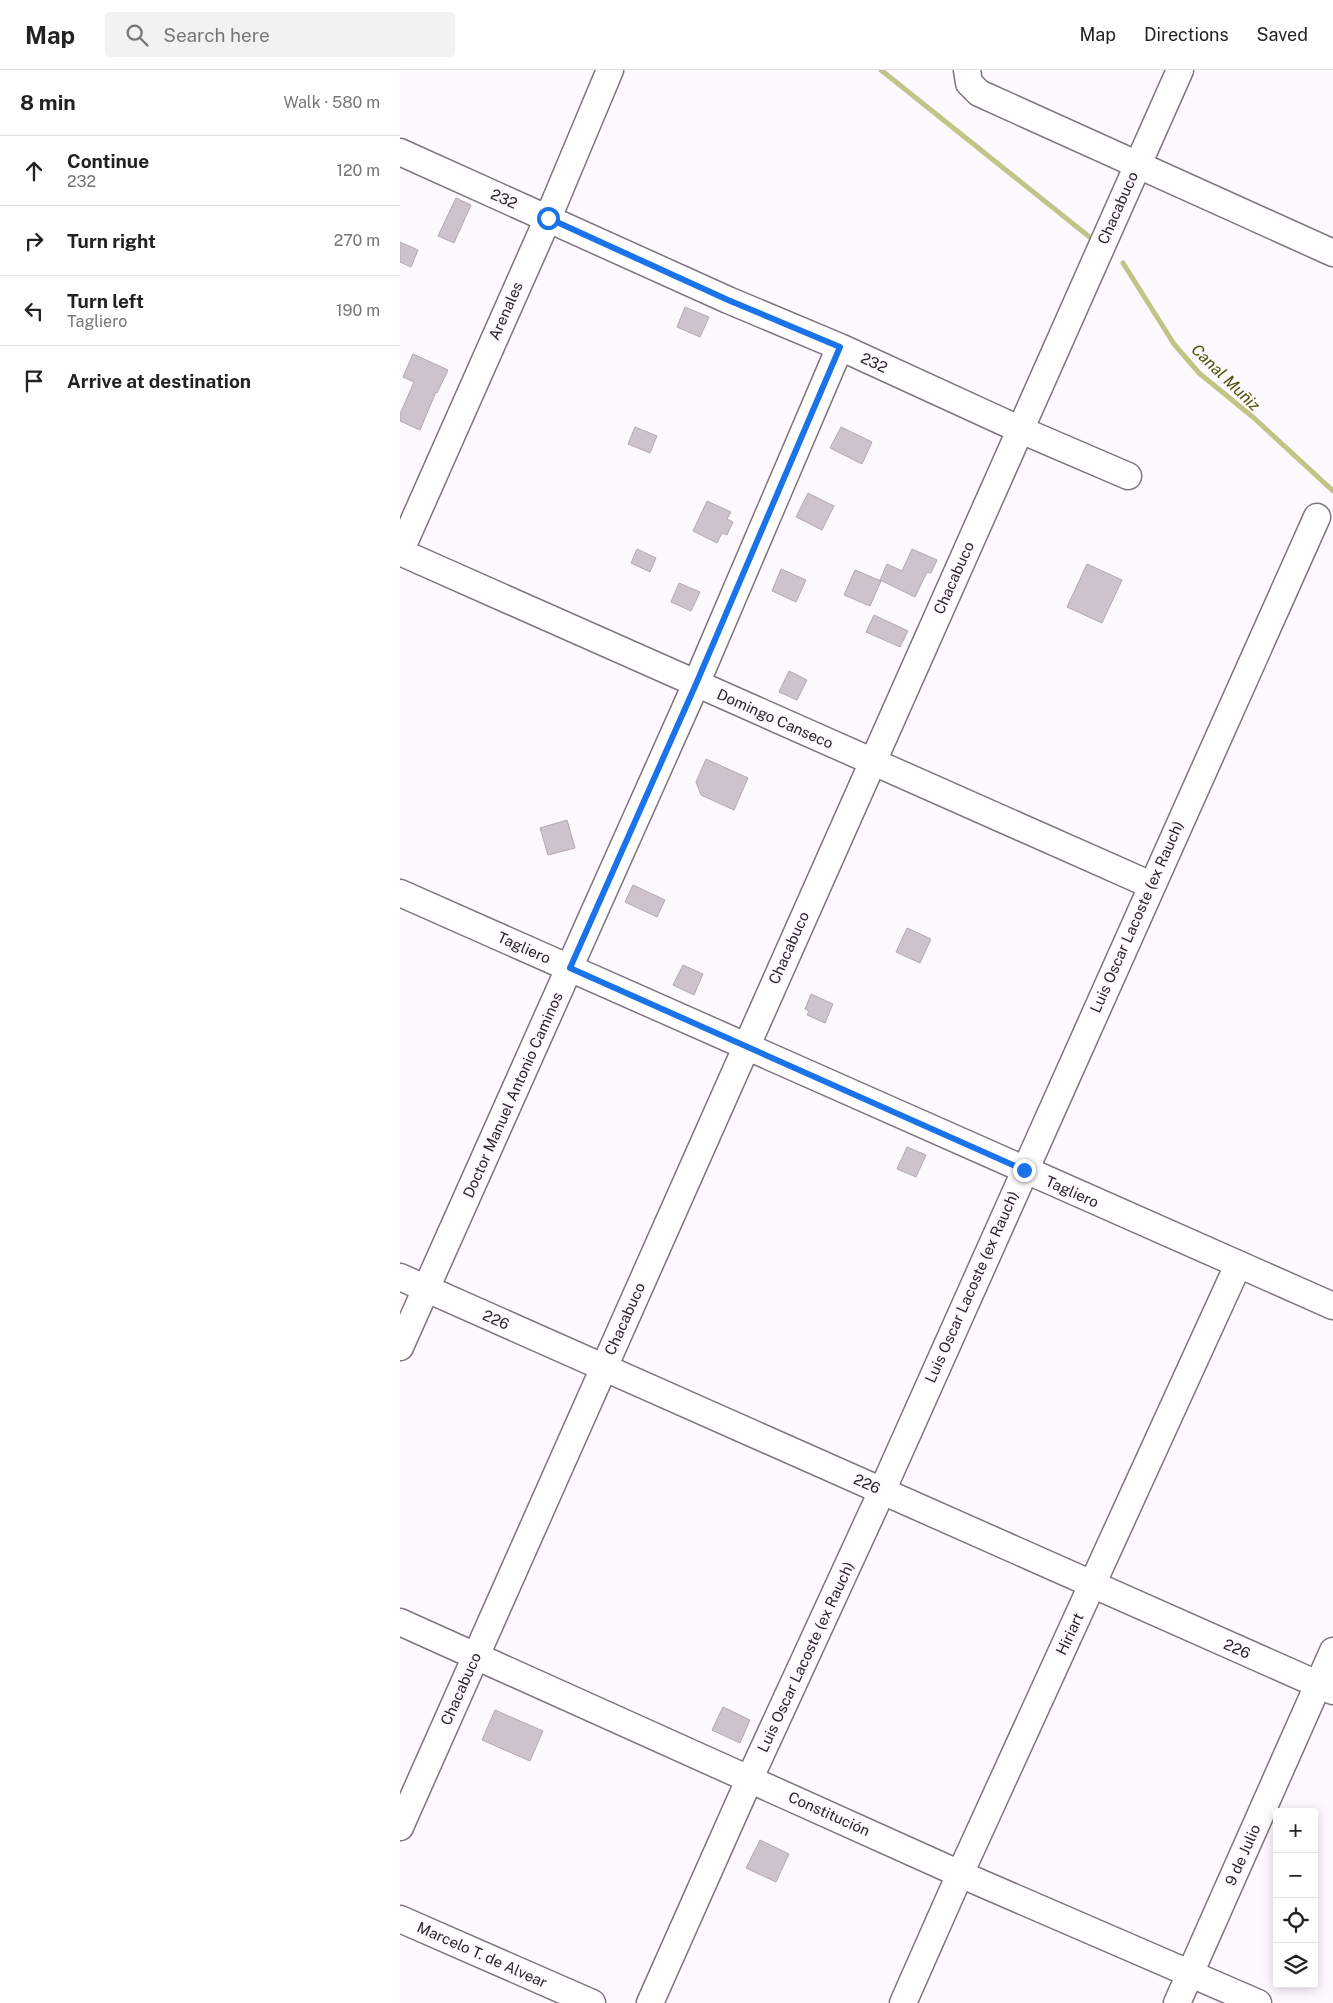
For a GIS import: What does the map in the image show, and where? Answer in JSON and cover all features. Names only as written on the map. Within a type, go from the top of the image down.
[{"type":"street","name":"Arenales","points":[[400,552],[548,218],[610,70]]},
{"type":"street","points":[[967,70],[969,83],[979,93],[1333,253]]},
{"type":"street","name":"Chacabuco","points":[[400,1827],[1180,70]]},
{"type":"street","name":"232","points":[[400,152],[728,300],[840,347],[1021,430],[1128,476]]},
{"type":"street","name":"Doctor Manuel Antonio Caminos","points":[[400,1347],[696,684],[840,347]]},
{"type":"street","name":"Luis Oscar Lacoste (ex Rauch)","points":[[650,2003],[750,1778],[882,1491],[1317,516]]},
{"type":"street","name":"Domingo Canseco","points":[[400,552],[1151,885]]},
{"type":"street","name":"Tagliero","points":[[400,893],[1333,1306]]},
{"type":"street","name":"Hiriart","points":[[903,2003],[1238,1265]]},
{"type":"street","name":"226","points":[[400,1277],[1325,1688]]},
{"type":"street","name":"Constitución","points":[[400,1622],[960,1874],[1258,2003]]},
{"type":"street","name":"9 de Julio","points":[[1177,2003],[1325,1688],[1333,1651]]},
{"type":"street","name":"Marcelo T. de Alvear","points":[[400,1919],[592,2003]]},
{"type":"building","points":[[456,198],[471,205],[454,243],[438,236]]},
{"type":"building","points":[[400,242],[418,250],[411,267],[400,262]]},
{"type":"building","points":[[685,307],[709,317],[700,337],[677,327]]},
{"type":"building","points":[[413,354],[448,370],[436,392],[420,430],[400,421],[400,414],[414,382],[403,377]]},
{"type":"building","points":[[635,427],[657,436],[650,453],[628,444]]},
{"type":"building","points":[[841,427],[872,442],[862,464],[830,448]]},
{"type":"building","points":[[808,493],[834,506],[822,530],[796,517]]},
{"type":"building","points":[[707,501],[731,512],[727,519],[733,522],[727,535],[722,533],[717,543],[693,531]]},
{"type":"building","points":[[637,549],[656,558],[650,572],[631,563]]},
{"type":"building","points":[[912,549],[937,560],[931,573],[927,572],[915,597],[880,580],[887,564],[902,571]]},
{"type":"building","points":[[1087,564],[1122,580],[1102,623],[1067,607]]},
{"type":"building","points":[[781,569],[806,580],[796,602],[772,591]]},
{"type":"building","points":[[855,570],[881,581],[870,606],[844,595]]},
{"type":"building","points":[[679,583],[700,592],[691,611],[671,602]]},
{"type":"building","points":[[874,615],[908,631],[900,647],[866,632]]},
{"type":"building","points":[[789,671],[807,680],[797,700],[779,692]]},
{"type":"building","points":[[706,759],[748,778],[734,810],[701,795],[696,782]]},
{"type":"building","points":[[567,820],[575,848],[548,855],[540,828]]},
{"type":"building","points":[[633,885],[665,900],[657,917],[625,902]]},
{"type":"building","points":[[907,928],[931,939],[920,963],[896,952]]},
{"type":"building","points":[[683,965],[703,974],[694,995],[673,985]]},
{"type":"building","points":[[811,994],[833,1004],[825,1023],[807,1015],[809,1011],[805,1009]]},
{"type":"building","points":[[907,1147],[926,1155],[916,1177],[897,1169]]},
{"type":"building","points":[[723,1707],[750,1720],[740,1743],[712,1730]]},
{"type":"building","points":[[495,1710],[543,1731],[530,1761],[482,1740]]},
{"type":"building","points":[[760,1840],[789,1854],[776,1882],[746,1868]]},
{"type":"waterway","name":"Canal Muñiz","points":[[881,70],[1092,239]]},
{"type":"waterway","name":"Canal Muñiz","points":[[1123,263],[1174,344],[1199,373],[1254,418],[1333,491]]},
{"type":"route","points":[[548,218],[728,300],[840,347],[696,684],[570,968],[1024,1170]]}]
